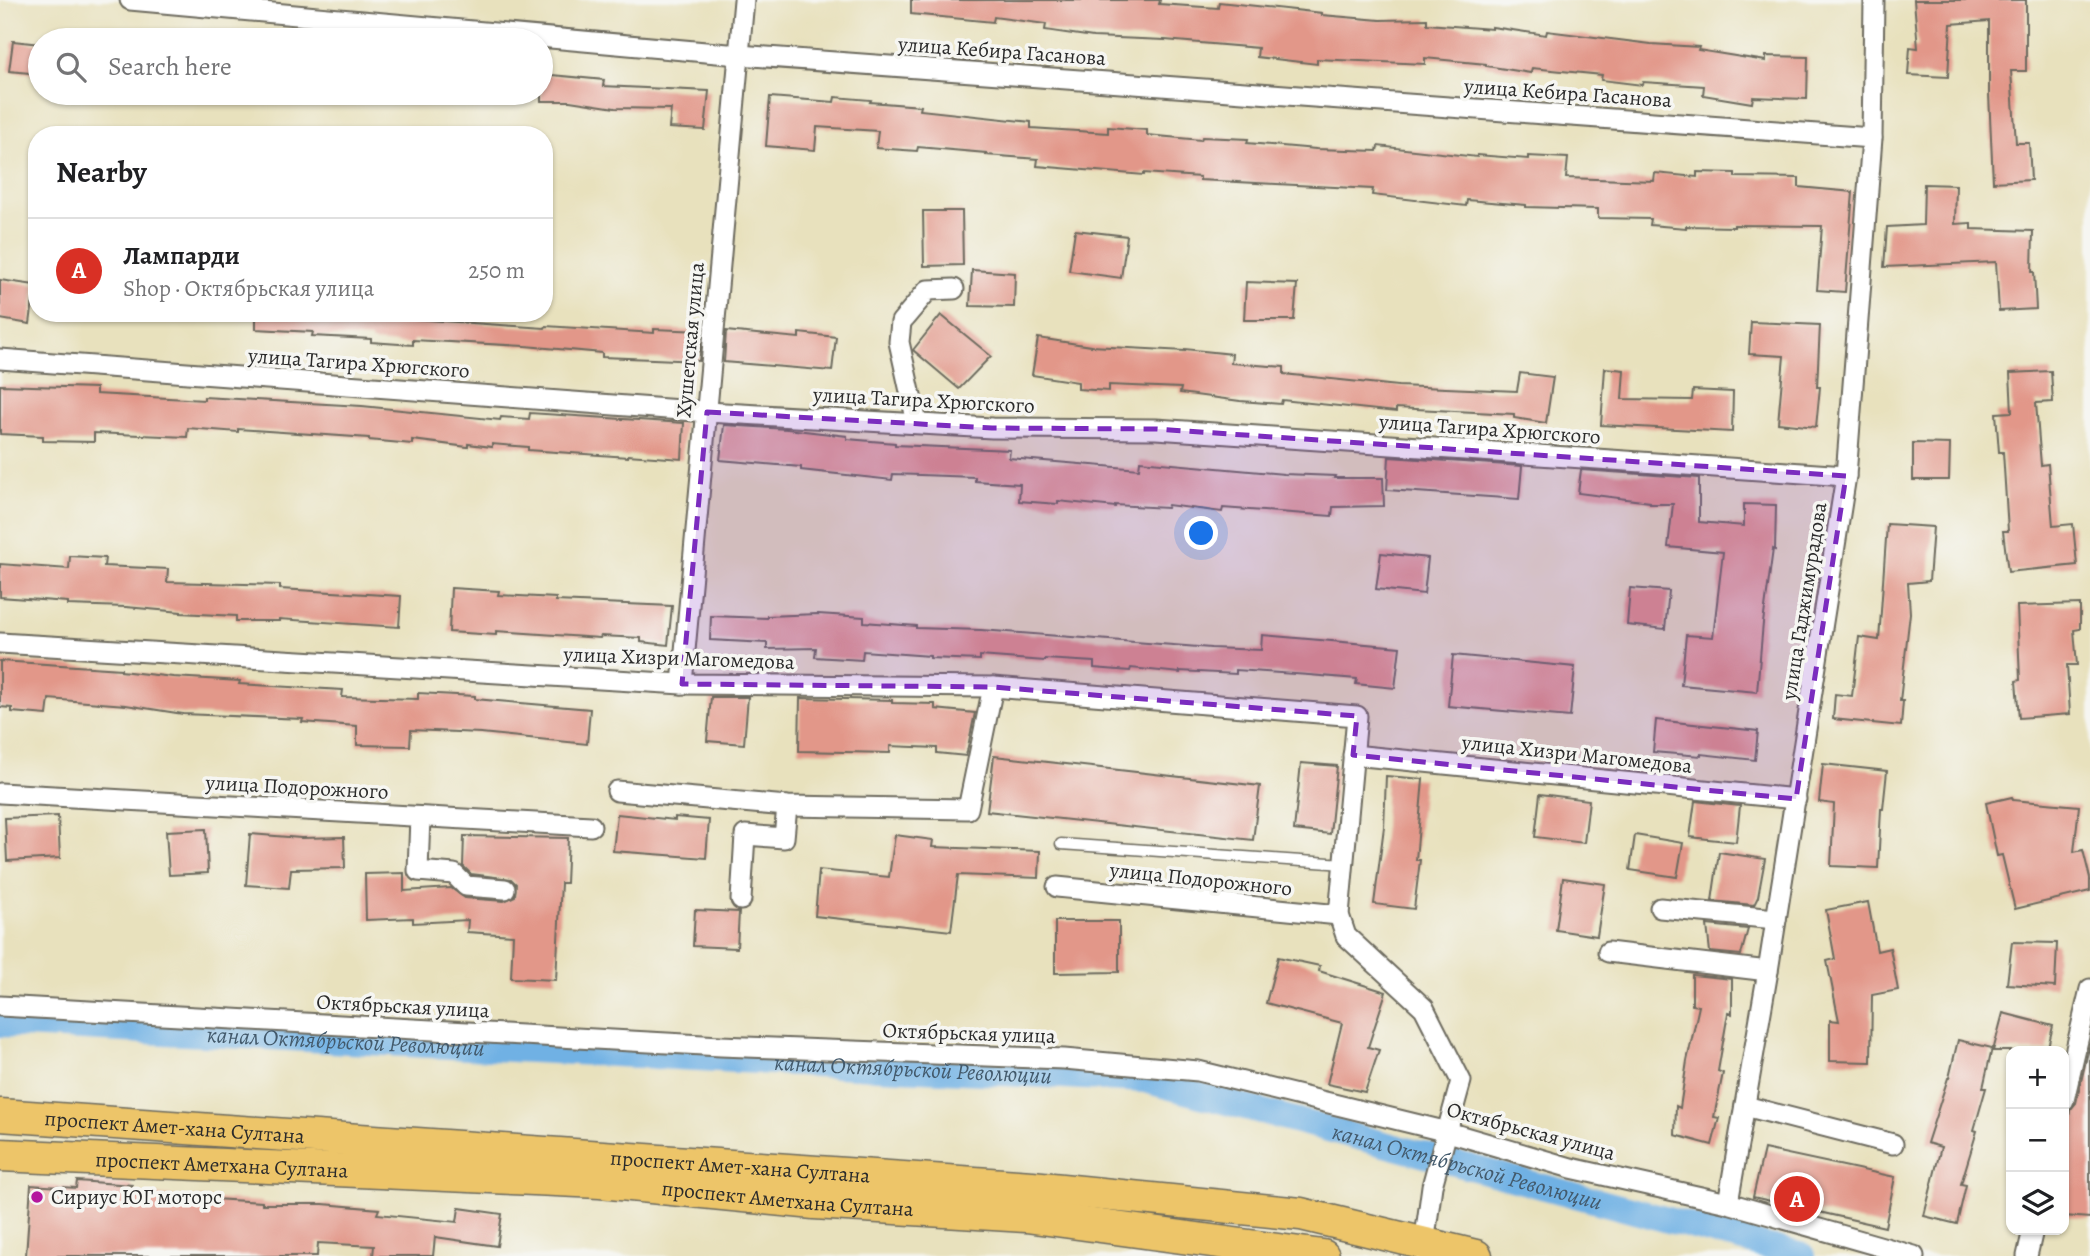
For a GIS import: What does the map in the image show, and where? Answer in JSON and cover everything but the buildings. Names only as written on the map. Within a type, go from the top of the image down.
[{"type":"main road","name":"проспект Амет-хана Султана","points":[[0,1115],[1032,1187],[1296,1238],[1476,1256]]},
{"type":"main road","name":"проспект Аметхана Султана","points":[[0,1155],[600,1182],[814,1203],[1026,1216],[1296,1238],[1323,1256]]},
{"type":"street","name":"улица Кебира Гасанова","points":[[130,0],[440,28]]},
{"type":"street","name":"Хушетская улица","points":[[682,684],[744,0]]},
{"type":"street","name":"улица Гаджимурадова","points":[[1728,1203],[1769,971],[1846,476],[1872,138],[1874,0]]},
{"type":"street","name":"улица Кебира Гасанова","points":[[553,38],[739,55],[1872,138]]},
{"type":"street","points":[[917,423],[899,342],[901,322],[928,290],[954,289]]},
{"type":"street","name":"улица Тагира Хрюгского","points":[[0,359],[707,412],[992,428],[1156,429],[1846,476]]},
{"type":"street","name":"улица Хизри Магомедова","points":[[0,643],[682,684],[993,687],[1357,716],[1353,755],[1796,799]]},
{"type":"street","points":[[617,791],[787,806],[968,809],[993,687]]},
{"type":"street","points":[[1353,755],[1339,915],[1346,936],[1424,1008],[1461,1081],[1432,1186],[1423,1250]]},
{"type":"street","name":"улица Подорожного","points":[[0,793],[591,826]]},
{"type":"street","points":[[741,900],[745,835],[784,838],[787,806]]},
{"type":"street","points":[[420,817],[418,871],[454,874],[466,886],[505,889]]},
{"type":"street","name":"улица Подорожного","points":[[1057,887],[1339,915]]},
{"type":"street","points":[[1660,908],[1776,919]]},
{"type":"street","points":[[1608,952],[1769,971]]},
{"type":"street","points":[[2069,1079],[2090,989]]},
{"type":"street","name":"Октябрьская улица","points":[[0,1006],[721,1046],[1077,1060],[1198,1071],[1448,1132],[1571,1168],[1728,1203],[1913,1256]]},
{"type":"street","points":[[1745,1106],[1893,1144]]},
{"type":"street","points":[[2027,1256],[2032,1235]]},
{"type":"lane","points":[[1061,844],[1345,864]]},
{"type":"highlighted area","points":[[707,412],[992,428],[1156,429],[1846,476],[1796,799],[1353,755],[1357,716],[993,687],[682,684]]},
{"type":"waterway","name":"канал Октябрьской Революции","points":[[0,1024],[1144,1080],[1803,1256]]},
{"type":"place","name":"Сириус ЮГ моторс","points":[[37,1197]]},
{"type":"place","name":"Лампарди","points":[[1797,1199]]}]
